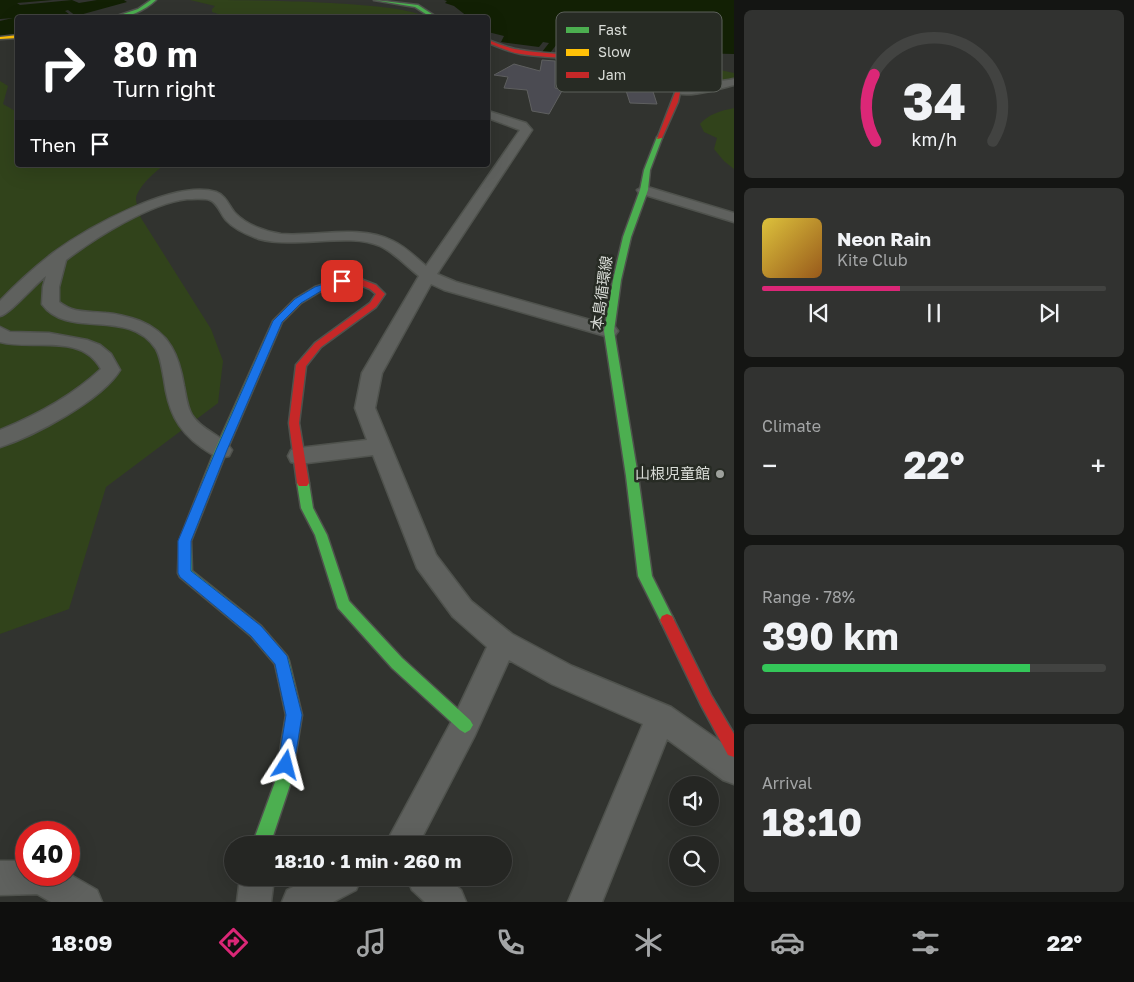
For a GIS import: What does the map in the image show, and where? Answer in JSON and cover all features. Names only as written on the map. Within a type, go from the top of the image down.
[{"type":"main road","points":[[124,15],[138,11],[148,6],[154,0]]},
{"type":"main road","points":[[376,0],[414,5],[431,12],[434,15]]},
{"type":"main road","points":[[0,38],[15,36]]},
{"type":"main road","points":[[490,43],[523,52],[556,55]]},
{"type":"main road","name":"本島循環線","points":[[679,92],[676,104],[664,124],[647,170],[644,190],[625,246],[617,280],[609,331],[632,476],[645,576],[706,700],[734,750]]},
{"type":"main road","points":[[263,836],[283,782],[294,715],[282,661],[256,631],[185,573],[185,541],[221,450],[278,321],[298,301],[318,289],[342,281],[359,280],[373,287],[381,294],[373,305],[318,345],[301,365],[294,423],[307,508],[320,535],[343,604],[397,663],[465,725]]},
{"type":"street","points":[[490,115],[522,126],[526,130],[428,275],[372,373],[364,408],[426,561],[462,609],[503,643],[562,675],[661,717],[734,769]]},
{"type":"street","points":[[644,190],[734,218]]},
{"type":"street","points":[[0,311],[10,297],[59,256],[104,229],[145,207],[169,199],[198,193],[213,195],[221,202],[232,218],[265,236],[379,240],[397,248],[428,275],[450,286],[609,331]]},
{"type":"street","points":[[59,256],[52,287],[51,304],[60,312],[75,318],[106,318],[144,329],[157,339],[165,348],[180,412],[192,429],[221,450]]},
{"type":"street","points":[[0,334],[5,338],[62,340],[87,346],[108,360],[111,370],[93,388],[38,423],[0,439]]},
{"type":"street","points":[[299,456],[380,446]]},
{"type":"street","points":[[405,836],[465,725],[503,643]]},
{"type":"street","points":[[585,902],[661,717]]},
{"type":"street","points":[[0,878],[40,877],[85,902]]},
{"type":"street","points":[[254,902],[256,886]]},
{"type":"street","points":[[299,902],[329,886]]},
{"type":"street","points":[[432,886],[449,902]]},
{"type":"shaded area","points":[[0,0],[53,0],[17,3],[20,5],[72,0],[79,3],[97,0],[124,0],[127,2],[80,15],[75,15],[68,10],[65,11],[70,15],[15,15],[15,35],[0,38],[0,21],[13,18],[0,19]]},
{"type":"shaded area","points":[[190,0],[350,4],[409,11],[420,15],[222,15],[212,12],[215,6]]},
{"type":"shaded area","points":[[444,0],[734,0],[734,54],[722,54],[722,12],[556,12],[556,45],[550,53],[542,52],[549,43],[543,42],[539,47],[501,42],[504,36],[490,32],[490,15],[465,15],[454,6],[445,3],[447,1]]},
{"type":"shaded area","points":[[722,70],[734,73],[734,80],[722,83]]},
{"type":"shaded area","points":[[0,81],[8,86],[3,104],[15,111],[15,167],[162,167],[152,175],[137,194],[136,198],[141,218],[211,329],[223,361],[218,403],[106,487],[69,609],[0,634]]},
{"type":"shaded area","points":[[734,108],[734,169],[714,149],[717,138],[704,132],[700,124],[715,113]]},
{"type":"building","points":[[542,60],[555,61],[555,88],[556,92],[561,92],[549,114],[532,111],[527,90],[504,88],[508,77],[494,75],[514,64],[540,71]]},
{"type":"building","points":[[626,92],[653,92],[657,104],[630,103]]},
{"type":"traffic: fast","points":[[123,15],[140,10],[154,0]]},
{"type":"traffic: fast","points":[[376,0],[416,6],[431,15]]},
{"type":"traffic: fast","points":[[659,138],[647,170],[644,190],[627,237],[617,280],[609,331],[632,476],[645,576],[667,620]]},
{"type":"traffic: fast","points":[[264,836],[283,782],[294,715],[282,661],[256,631],[185,573],[185,541],[221,450],[278,321],[298,301],[318,289],[342,281],[363,283]]},
{"type":"traffic: fast","points":[[303,483],[307,508],[321,535],[343,604],[397,663],[465,725]]},
{"type":"traffic: slow","points":[[0,38],[15,36]]},
{"type":"traffic: jam","points":[[490,43],[521,52],[556,55]]},
{"type":"traffic: jam","points":[[659,138],[678,92]]},
{"type":"traffic: jam","points":[[303,483],[294,423],[301,365],[318,345],[373,305],[381,294],[373,287],[363,283]]},
{"type":"traffic: jam","points":[[667,620],[706,700],[734,749]]},
{"type":"place","name":"山根児童館","points":[[720,474]]},
{"type":"route","points":[[286,765],[294,715],[282,661],[256,631],[185,573],[185,541],[221,450],[278,321],[298,301],[318,289],[342,281]]}]
